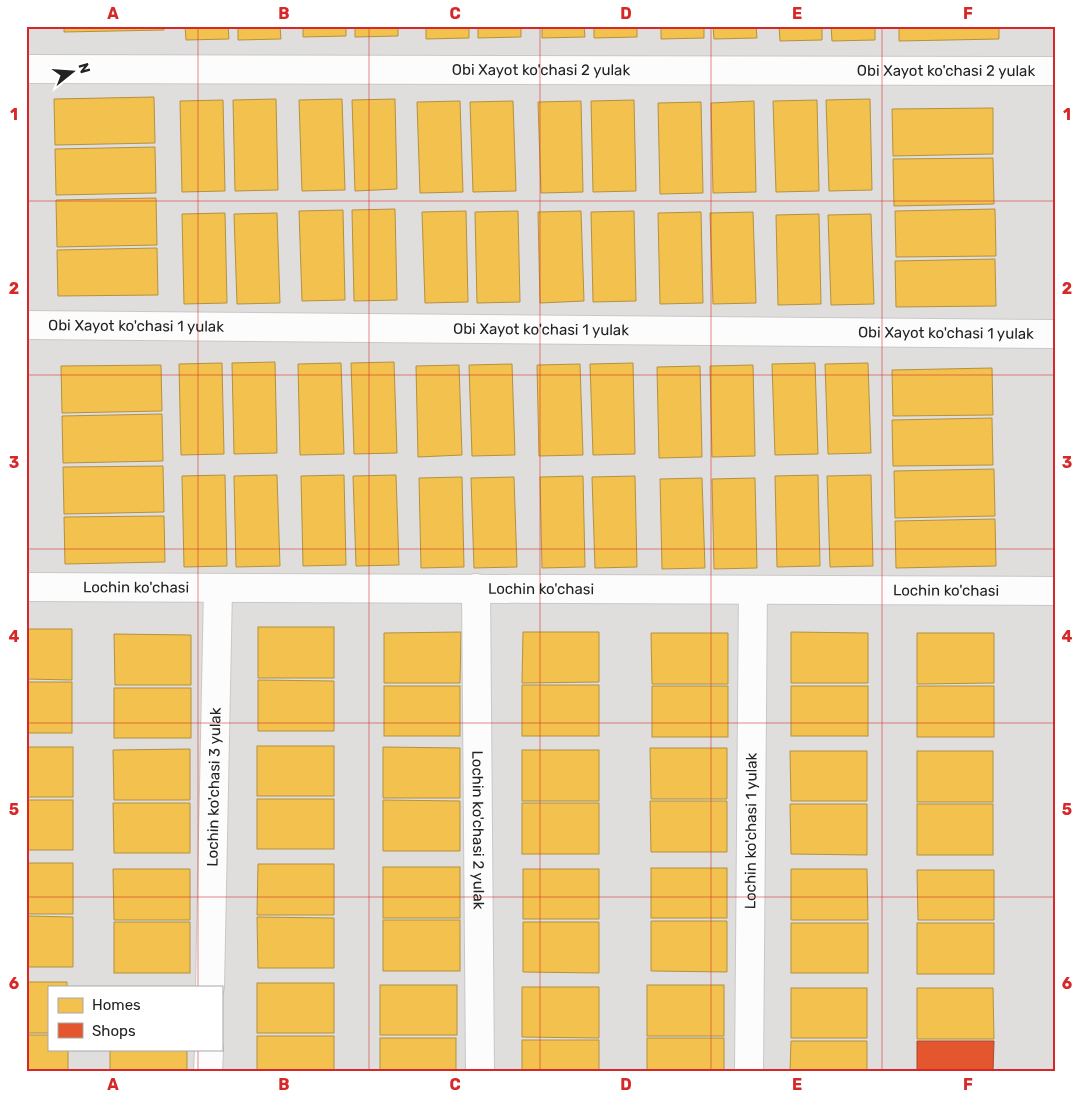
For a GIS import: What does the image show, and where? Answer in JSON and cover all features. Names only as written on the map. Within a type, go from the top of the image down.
[{"type":"street","name":"Obi Xayot ko'chasi 2 yulak","points":[[26,69],[1055,71]]},
{"type":"street","name":"Obi Xayot ko'chasi 1 yulak","points":[[26,326],[1055,334]]},
{"type":"street","name":"Lochin ko'chasi","points":[[26,587],[1055,591]]},
{"type":"street","name":"Lochin ko'chasi 3 yulak","points":[[210,986],[218,588]]},
{"type":"street","name":"Lochin ko'chasi 2 yulak","points":[[476,588],[480,1072]]},
{"type":"street","name":"Lochin ko'chasi 1 yulak","points":[[749,1072],[753,590]]},
{"type":"street","points":[[208,1072],[209,1050]]},
{"type":"shaded area","points":[[26,26],[1055,26],[1055,1072],[26,1072]]},
{"type":"building: Homes","points":[[64,26],[164,26],[164,30],[64,32]]},
{"type":"building: Homes","points":[[185,26],[228,26],[229,39],[186,40]]},
{"type":"building: Homes","points":[[238,26],[280,26],[281,39],[238,40]]},
{"type":"building: Homes","points":[[303,26],[346,26],[346,36],[303,37]]},
{"type":"building: Homes","points":[[355,26],[398,26],[398,36],[355,37]]},
{"type":"building: Homes","points":[[426,26],[469,26],[469,38],[426,39]]},
{"type":"building: Homes","points":[[478,26],[521,26],[521,37],[478,38]]},
{"type":"building: Homes","points":[[542,26],[584,26],[585,37],[542,38]]},
{"type":"building: Homes","points":[[594,26],[637,26],[637,37],[594,38]]},
{"type":"building: Homes","points":[[661,26],[704,26],[704,38],[661,39]]},
{"type":"building: Homes","points":[[713,26],[756,26],[757,38],[714,39]]},
{"type":"building: Homes","points":[[779,26],[822,26],[822,40],[780,41]]},
{"type":"building: Homes","points":[[831,26],[875,26],[875,40],[832,41]]},
{"type":"building: Homes","points":[[899,26],[999,26],[999,39],[899,41]]},
{"type":"building: Homes","points":[[154,97],[155,143],[55,145],[54,99]]},
{"type":"building: Homes","points":[[276,99],[278,190],[235,191],[233,100]]},
{"type":"building: Homes","points":[[342,99],[345,190],[302,191],[299,100]]},
{"type":"building: Homes","points":[[395,99],[397,189],[355,191],[352,100]]},
{"type":"building: Homes","points":[[870,99],[872,190],[829,191],[826,100]]},
{"type":"building: Homes","points":[[223,100],[225,191],[182,192],[180,101]]},
{"type":"building: Homes","points":[[634,100],[636,191],[593,192],[591,101]]},
{"type":"building: Homes","points":[[817,100],[819,191],[776,192],[773,101]]},
{"type":"building: Homes","points":[[460,101],[463,192],[420,193],[417,102]]},
{"type":"building: Homes","points":[[513,101],[516,191],[473,192],[470,102]]},
{"type":"building: Homes","points":[[581,101],[583,192],[541,193],[538,102]]},
{"type":"building: Homes","points":[[754,101],[756,192],[713,193],[711,103]]},
{"type":"building: Homes","points":[[701,102],[703,193],[660,194],[658,103]]},
{"type":"building: Homes","points":[[993,108],[993,154],[893,156],[892,109]]},
{"type":"building: Homes","points":[[155,147],[156,193],[56,195],[55,149]]},
{"type":"building: Homes","points":[[993,158],[994,204],[894,206],[893,159]]},
{"type":"building: Homes","points":[[156,198],[157,245],[57,247],[56,200]]},
{"type":"building: Homes","points":[[395,209],[397,300],[354,301],[352,210]]},
{"type":"building: Homes","points":[[995,209],[996,256],[896,257],[895,211]]},
{"type":"building: Homes","points":[[343,210],[345,300],[302,301],[299,211]]},
{"type":"building: Homes","points":[[466,211],[468,302],[425,303],[422,212]]},
{"type":"building: Homes","points":[[518,211],[520,302],[477,303],[475,212]]},
{"type":"building: Homes","points":[[581,211],[584,301],[540,303],[538,212]]},
{"type":"building: Homes","points":[[634,211],[636,301],[593,302],[591,212]]},
{"type":"building: Homes","points":[[701,212],[703,303],[660,304],[658,213]]},
{"type":"building: Homes","points":[[753,212],[756,303],[713,304],[710,213]]},
{"type":"building: Homes","points":[[225,213],[227,303],[184,304],[182,214]]},
{"type":"building: Homes","points":[[277,213],[280,303],[237,304],[234,214]]},
{"type":"building: Homes","points":[[819,214],[821,304],[778,305],[776,215]]},
{"type":"building: Homes","points":[[871,214],[874,304],[831,305],[828,215]]},
{"type":"building: Homes","points":[[157,248],[158,295],[58,296],[57,250]]},
{"type":"building: Homes","points":[[995,259],[996,306],[896,307],[895,261]]},
{"type":"building: Homes","points":[[275,362],[277,453],[234,454],[232,363]]},
{"type":"building: Homes","points":[[394,362],[397,453],[354,454],[351,363]]},
{"type":"building: Homes","points":[[222,363],[224,454],[181,455],[179,364]]},
{"type":"building: Homes","points":[[341,363],[344,454],[300,455],[298,364]]},
{"type":"building: Homes","points":[[633,363],[635,454],[593,455],[590,364]]},
{"type":"building: Homes","points":[[815,363],[818,454],[775,455],[772,364]]},
{"type":"building: Homes","points":[[868,363],[871,453],[828,454],[825,364]]},
{"type":"building: Homes","points":[[512,364],[515,455],[472,456],[469,365]]},
{"type":"building: Homes","points":[[580,364],[583,455],[539,456],[537,365]]},
{"type":"building: Homes","points":[[161,365],[162,411],[62,413],[61,366]]},
{"type":"building: Homes","points":[[459,365],[462,455],[418,457],[416,366]]},
{"type":"building: Homes","points":[[753,365],[755,456],[712,457],[710,366]]},
{"type":"building: Homes","points":[[700,366],[702,457],[659,458],[657,367]]},
{"type":"building: Homes","points":[[992,368],[993,415],[893,416],[892,370]]},
{"type":"building: Homes","points":[[162,414],[163,461],[63,463],[62,416]]},
{"type":"building: Homes","points":[[992,418],[993,465],[893,466],[892,420]]},
{"type":"building: Homes","points":[[163,466],[164,512],[64,514],[63,467]]},
{"type":"building: Homes","points":[[994,469],[995,516],[895,518],[894,471]]},
{"type":"building: Homes","points":[[225,475],[227,566],[184,567],[182,476]]},
{"type":"building: Homes","points":[[277,475],[280,566],[236,567],[234,476]]},
{"type":"building: Homes","points":[[344,475],[346,565],[303,566],[301,476]]},
{"type":"building: Homes","points":[[396,475],[399,565],[356,566],[353,476]]},
{"type":"building: Homes","points":[[818,475],[820,566],[777,567],[775,476]]},
{"type":"building: Homes","points":[[871,475],[873,566],[830,567],[827,476]]},
{"type":"building: Homes","points":[[583,476],[585,567],[542,568],[540,477]]},
{"type":"building: Homes","points":[[635,476],[637,567],[595,568],[592,477]]},
{"type":"building: Homes","points":[[462,477],[464,567],[421,568],[419,478]]},
{"type":"building: Homes","points":[[514,477],[517,567],[474,568],[471,478]]},
{"type":"building: Homes","points":[[702,478],[705,568],[662,569],[660,479]]},
{"type":"building: Homes","points":[[755,478],[757,568],[714,569],[712,479]]},
{"type":"building: Homes","points":[[164,516],[165,562],[65,564],[64,517]]},
{"type":"building: Homes","points":[[995,519],[996,566],[896,568],[895,521]]},
{"type":"building: Homes","points":[[258,627],[334,627],[334,678],[258,678]]},
{"type":"building: Homes","points":[[26,629],[72,629],[72,680],[26,679]]},
{"type":"building: Homes","points":[[461,632],[460,683],[384,683],[384,633]]},
{"type":"building: Homes","points":[[523,632],[599,632],[599,682],[522,683]]},
{"type":"building: Homes","points":[[791,632],[868,633],[868,683],[791,683]]},
{"type":"building: Homes","points":[[651,633],[728,633],[728,684],[652,684]]},
{"type":"building: Homes","points":[[917,633],[994,633],[994,683],[917,684]]},
{"type":"building: Homes","points":[[114,634],[191,635],[191,685],[115,685]]},
{"type":"building: Homes","points":[[258,680],[334,681],[334,731],[258,731]]},
{"type":"building: Homes","points":[[26,682],[72,682],[72,733],[26,733]]},
{"type":"building: Homes","points":[[522,685],[599,685],[599,736],[522,736]]},
{"type":"building: Homes","points":[[384,686],[460,686],[460,736],[384,736]]},
{"type":"building: Homes","points":[[652,686],[728,686],[728,737],[652,737]]},
{"type":"building: Homes","points":[[791,686],[868,686],[868,736],[791,736]]},
{"type":"building: Homes","points":[[917,686],[994,686],[994,737],[917,737]]},
{"type":"building: Homes","points":[[114,688],[191,688],[191,738],[114,738]]},
{"type":"building: Homes","points":[[257,746],[334,746],[334,796],[257,796]]},
{"type":"building: Homes","points":[[26,747],[73,747],[73,797],[26,797]]},
{"type":"building: Homes","points":[[383,747],[460,748],[460,798],[383,798]]},
{"type":"building: Homes","points":[[650,748],[727,748],[727,799],[651,799]]},
{"type":"building: Homes","points":[[190,749],[190,800],[114,800],[113,750]]},
{"type":"building: Homes","points":[[522,750],[599,750],[599,801],[522,801]]},
{"type":"building: Homes","points":[[790,751],[867,751],[867,801],[791,801]]},
{"type":"building: Homes","points":[[917,751],[993,751],[993,802],[917,802]]},
{"type":"building: Homes","points":[[257,799],[334,799],[334,849],[257,849]]},
{"type":"building: Homes","points":[[26,800],[73,800],[73,850],[26,850]]},
{"type":"building: Homes","points":[[383,800],[460,801],[460,851],[383,851]]},
{"type":"building: Homes","points":[[650,801],[727,801],[727,852],[651,852]]},
{"type":"building: Homes","points":[[113,803],[190,803],[190,853],[114,853]]},
{"type":"building: Homes","points":[[522,803],[599,803],[599,854],[522,854]]},
{"type":"building: Homes","points":[[790,804],[867,804],[867,855],[791,854]]},
{"type":"building: Homes","points":[[917,804],[993,804],[993,855],[917,855]]},
{"type":"building: Homes","points":[[26,863],[73,863],[73,914],[26,914]]},
{"type":"building: Homes","points":[[258,864],[334,864],[334,915],[257,915]]},
{"type":"building: Homes","points":[[383,867],[460,867],[460,918],[383,918]]},
{"type":"building: Homes","points":[[651,868],[727,868],[727,918],[651,918]]},
{"type":"building: Homes","points":[[113,869],[190,869],[190,920],[114,920]]},
{"type":"building: Homes","points":[[523,869],[599,869],[599,919],[523,919]]},
{"type":"building: Homes","points":[[791,869],[867,869],[868,920],[791,920]]},
{"type":"building: Homes","points":[[917,870],[994,870],[994,920],[918,920]]},
{"type":"building: Homes","points":[[26,916],[73,917],[73,967],[26,967]]},
{"type":"building: Homes","points":[[257,917],[334,918],[334,968],[258,968]]},
{"type":"building: Homes","points":[[383,920],[460,920],[460,971],[383,971]]},
{"type":"building: Homes","points":[[651,921],[727,921],[727,972],[651,971]]},
{"type":"building: Homes","points":[[114,922],[190,922],[190,973],[114,973]]},
{"type":"building: Homes","points":[[523,922],[599,922],[599,973],[523,972]]},
{"type":"building: Homes","points":[[791,923],[868,923],[868,973],[791,973]]},
{"type":"building: Homes","points":[[917,923],[994,923],[994,974],[917,974]]},
{"type":"building: Homes","points":[[26,982],[67,982],[67,986],[48,986],[48,1033],[26,1033]]},
{"type":"building: Homes","points":[[257,983],[334,983],[334,1033],[257,1033]]},
{"type":"building: Homes","points":[[380,985],[457,985],[457,1035],[380,1035]]},
{"type":"building: Homes","points":[[647,985],[724,985],[724,1036],[647,1036]]},
{"type":"building: Homes","points":[[522,987],[599,987],[599,1038],[522,1037]]},
{"type":"building: Homes","points":[[791,988],[867,988],[867,1038],[791,1038]]},
{"type":"building: Homes","points":[[917,988],[993,988],[994,1039],[917,1039]]},
{"type":"building: Homes","points":[[26,1035],[48,1035],[48,1050],[68,1050],[68,1072],[26,1072]]},
{"type":"building: Homes","points":[[257,1036],[334,1036],[334,1072],[257,1072]]},
{"type":"building: Homes","points":[[380,1038],[456,1038],[456,1072],[380,1072]]},
{"type":"building: Homes","points":[[647,1038],[724,1038],[724,1072],[647,1072]]},
{"type":"building: Homes","points":[[522,1040],[599,1040],[599,1072],[522,1072]]},
{"type":"building: Homes","points":[[791,1041],[867,1041],[867,1072],[790,1072]]},
{"type":"building: Homes","points":[[110,1050],[187,1050],[187,1072],[110,1072]]},
{"type":"building: Shops","points":[[917,1041],[994,1041],[993,1072],[917,1072]]}]
